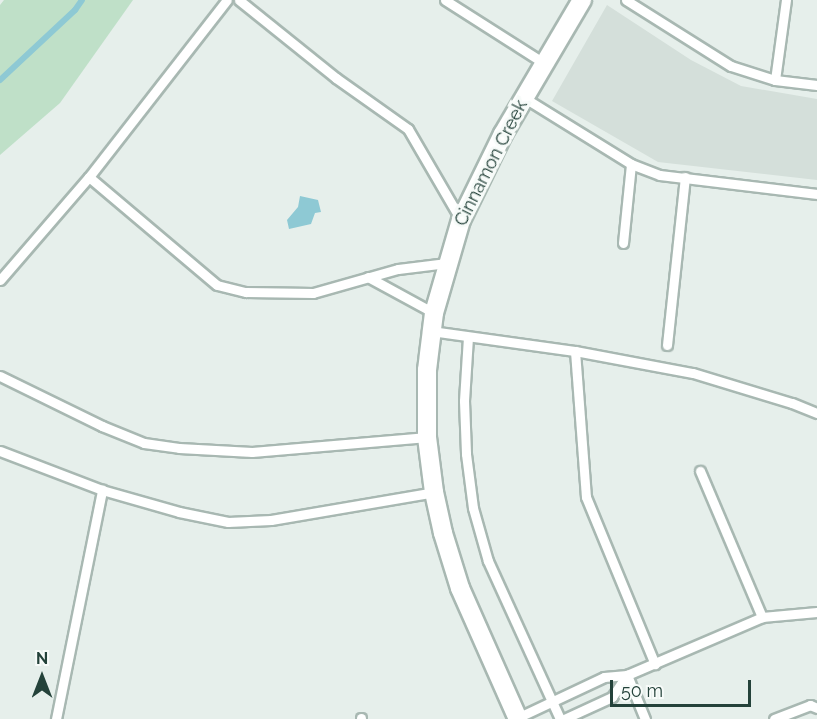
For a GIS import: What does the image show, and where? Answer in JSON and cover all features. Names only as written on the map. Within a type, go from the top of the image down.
[{"type":"street","name":"Cinnamon Creek","points":[[518,718],[460,588],[443,533],[434,492],[427,438],[427,370],[434,312],[460,220],[523,97],[582,0]]},
{"type":"lane","points":[[0,280],[89,177],[227,0]]},
{"type":"lane","points":[[239,0],[336,78],[408,129],[460,220]]},
{"type":"lane","points":[[445,0],[544,63]]},
{"type":"lane","points":[[626,0],[731,66],[775,80],[817,85]]},
{"type":"lane","points":[[775,80],[786,0]]},
{"type":"lane","points":[[523,97],[631,164],[660,175],[817,194]]},
{"type":"lane","points":[[623,243],[631,164]]},
{"type":"lane","points":[[89,177],[217,285],[246,292],[312,293],[399,268],[447,263]]},
{"type":"lane","points":[[667,345],[685,177]]},
{"type":"lane","points":[[368,277],[434,312]]},
{"type":"lane","points":[[431,331],[575,351],[693,373],[792,403],[817,414]]},
{"type":"lane","points":[[468,337],[464,401],[466,454],[473,508],[488,561],[560,719]]},
{"type":"lane","points":[[575,351],[586,497],[655,664]]},
{"type":"lane","points":[[0,376],[102,426],[144,443],[178,448],[252,452],[427,438]]},
{"type":"lane","points":[[0,450],[102,490],[178,512],[228,522],[271,520],[434,492]]},
{"type":"lane","points":[[700,471],[762,617]]},
{"type":"lane","points":[[56,719],[102,490]]},
{"type":"lane","points":[[518,718],[604,677],[627,675],[762,617],[817,612]]},
{"type":"lane","points":[[564,719],[612,697],[627,675]]},
{"type":"lane","points":[[627,675],[645,719]]},
{"type":"lane","points":[[774,719],[810,705],[817,708]]},
{"type":"shaded area","points":[[607,5],[691,60],[741,86],[817,99],[817,180],[658,162],[552,101]]},
{"type":"green space","points":[[4,0],[133,0],[60,103],[0,155],[0,5]]},
{"type":"water","points":[[300,196],[318,200],[321,212],[315,213],[311,224],[289,229],[287,220],[298,207]]},
{"type":"waterway","points":[[0,80],[75,10],[82,0]]}]
